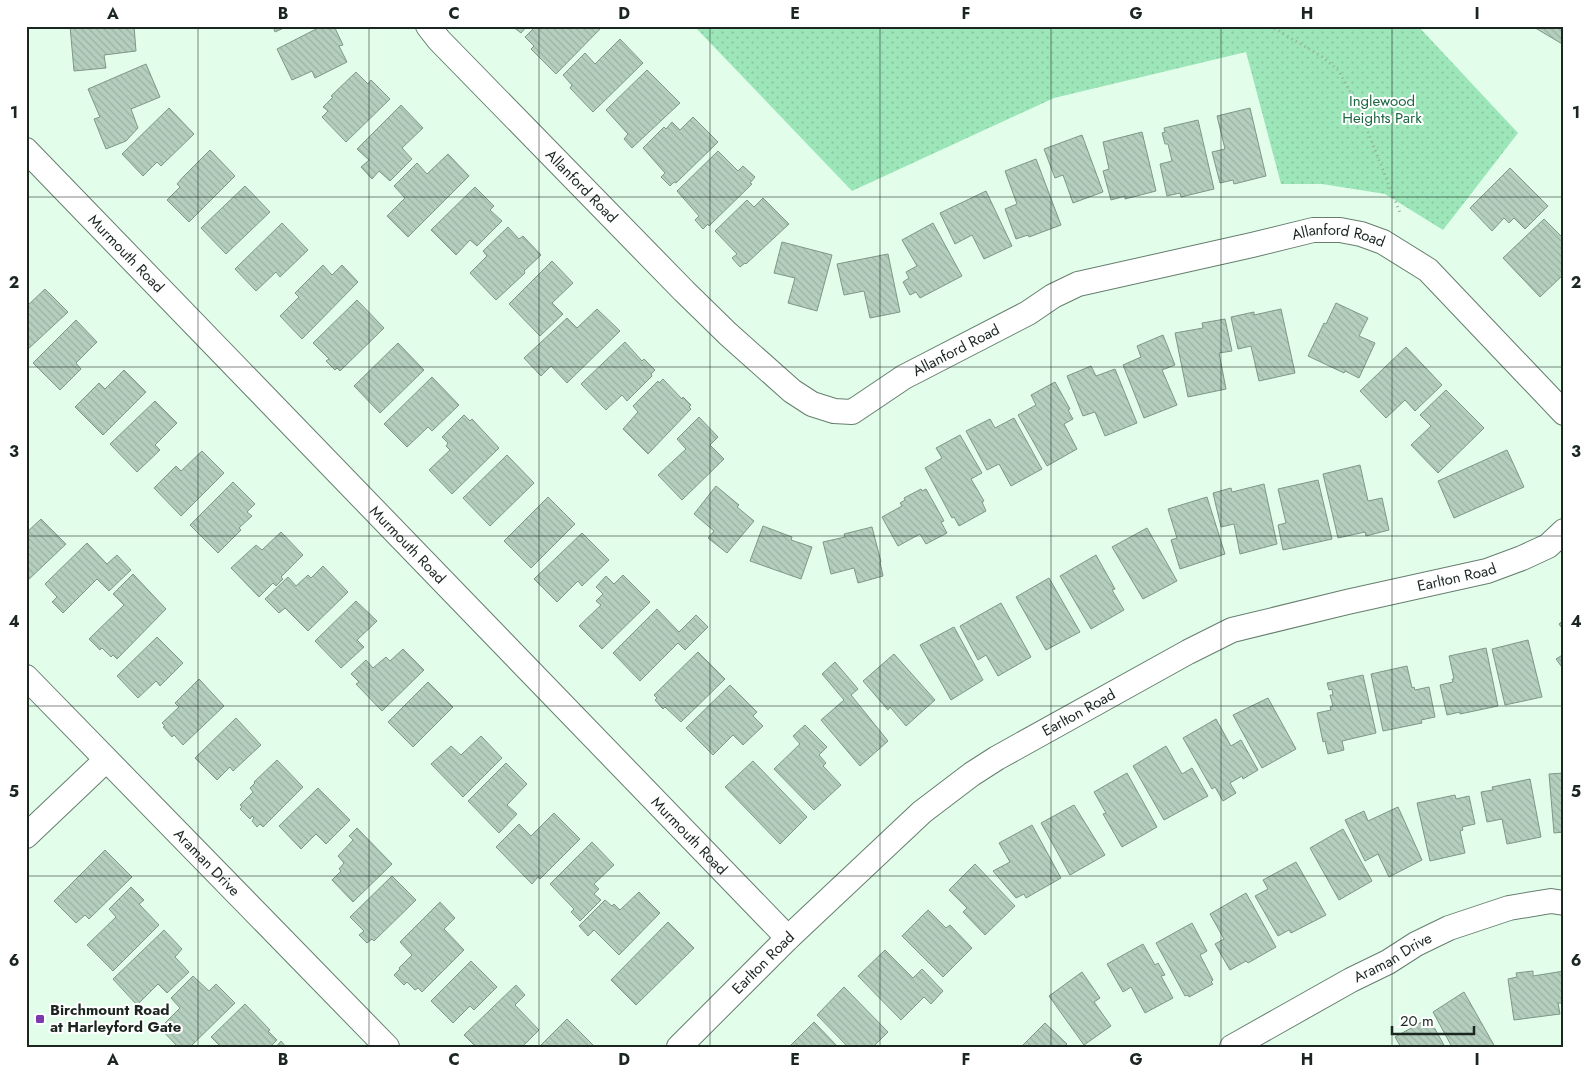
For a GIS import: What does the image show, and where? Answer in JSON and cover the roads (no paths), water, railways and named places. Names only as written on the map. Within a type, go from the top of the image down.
[{"type":"street","name":"Allanford Road","points":[[428,26],[439,40],[589,194],[728,334],[792,391],[812,404],[834,411],[852,412],[904,378],[1028,313],[1052,296],[1078,284],[1252,246],[1313,230],[1340,230],[1361,234],[1383,242],[1428,270],[1564,413]]},
{"type":"street","name":"Murmouth Road","points":[[26,150],[788,938]]},
{"type":"street","name":"Earlton Road","points":[[679,1047],[788,938],[922,812],[972,774],[997,758],[1188,652],[1232,630],[1487,571],[1548,546],[1564,530]]},
{"type":"street","name":"Araman Drive","points":[[26,677],[387,1047]]},
{"type":"street","points":[[26,836],[106,760]]},
{"type":"street","name":"Araman Drive","points":[[1232,1047],[1351,980],[1388,962],[1416,944],[1449,928],[1508,908],[1551,901],[1564,903]]},
{"type":"place","name":"Birchmount Road at Harleyford Gate","points":[[40,1019]]},
{"type":"park label","name":"Inglewood Heights Park","points":[[1382,110]]}]
